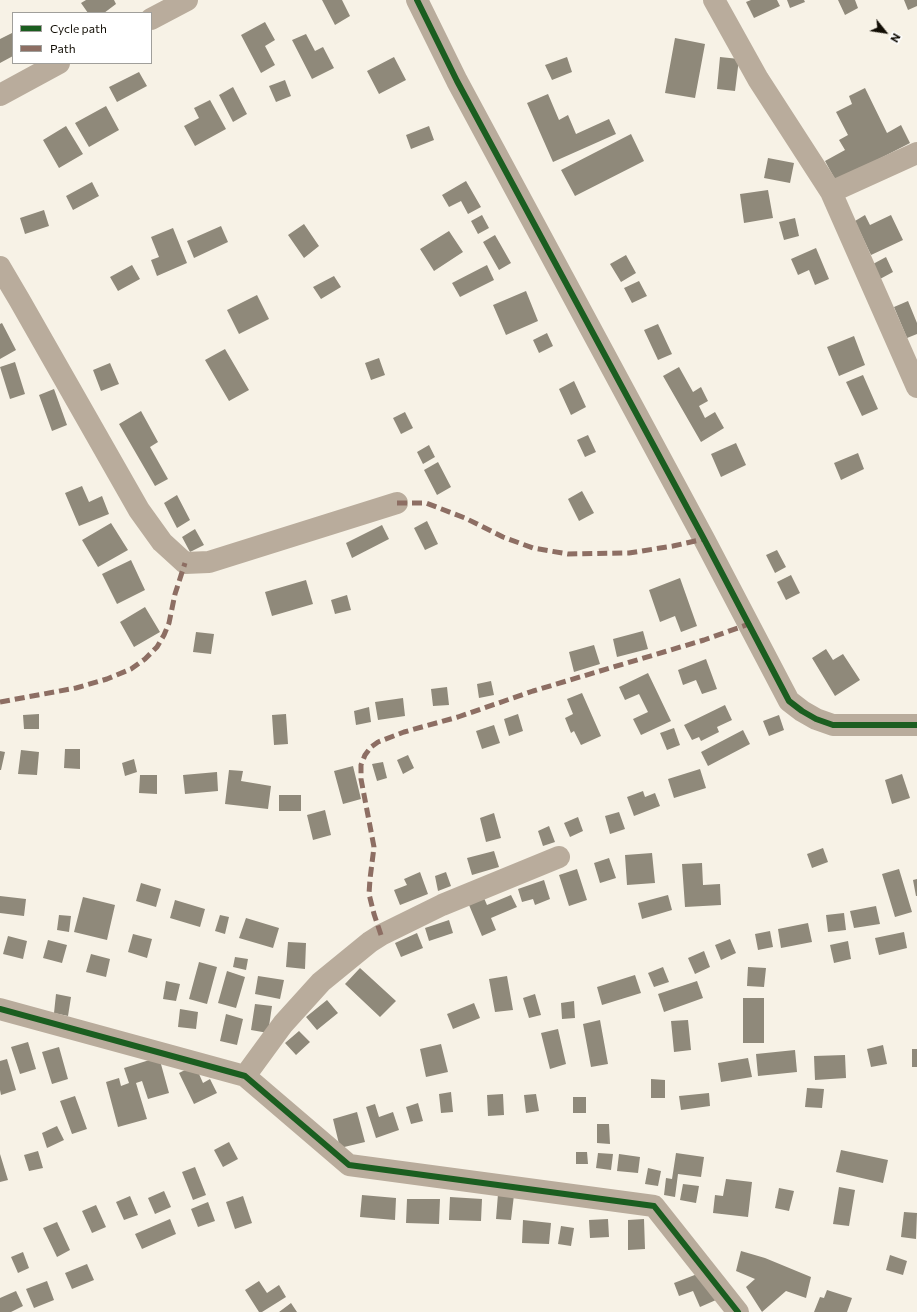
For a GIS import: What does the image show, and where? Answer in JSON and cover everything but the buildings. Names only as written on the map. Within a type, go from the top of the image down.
[{"type":"street","points":[[152,18],[187,0]]},
{"type":"street","points":[[416,0],[457,81],[704,539],[789,701],[816,719],[833,725],[917,726]]},
{"type":"street","points":[[714,0],[758,79],[831,192],[917,387]]},
{"type":"street","points":[[0,96],[57,64]]},
{"type":"street","points":[[831,192],[917,153]]},
{"type":"street","points":[[0,267],[139,510],[162,542],[185,563],[209,562],[397,503]]},
{"type":"street","points":[[245,1076],[283,1024],[321,982],[370,942],[442,905],[559,856]]},
{"type":"street","points":[[0,1010],[245,1076],[349,1165],[654,1206],[738,1312]]},
{"type":"marked path","points":[[397,503],[426,503],[465,518],[503,537],[533,548],[568,554],[629,553],[704,539]]},
{"type":"marked path","points":[[0,702],[76,688],[107,679],[131,669],[145,659],[157,647],[164,635],[169,623],[175,594],[185,563]]},
{"type":"marked path","points":[[381,935],[369,894],[374,847],[361,779],[361,765],[365,755],[371,747],[378,742],[404,732],[458,717],[533,691],[704,640],[749,624]]},
{"type":"cycle path","points":[[417,0],[457,81],[704,539],[789,701],[816,719],[833,725],[917,725]]},
{"type":"cycle path","points":[[0,1009],[245,1076],[349,1165],[654,1206],[738,1312]]}]
